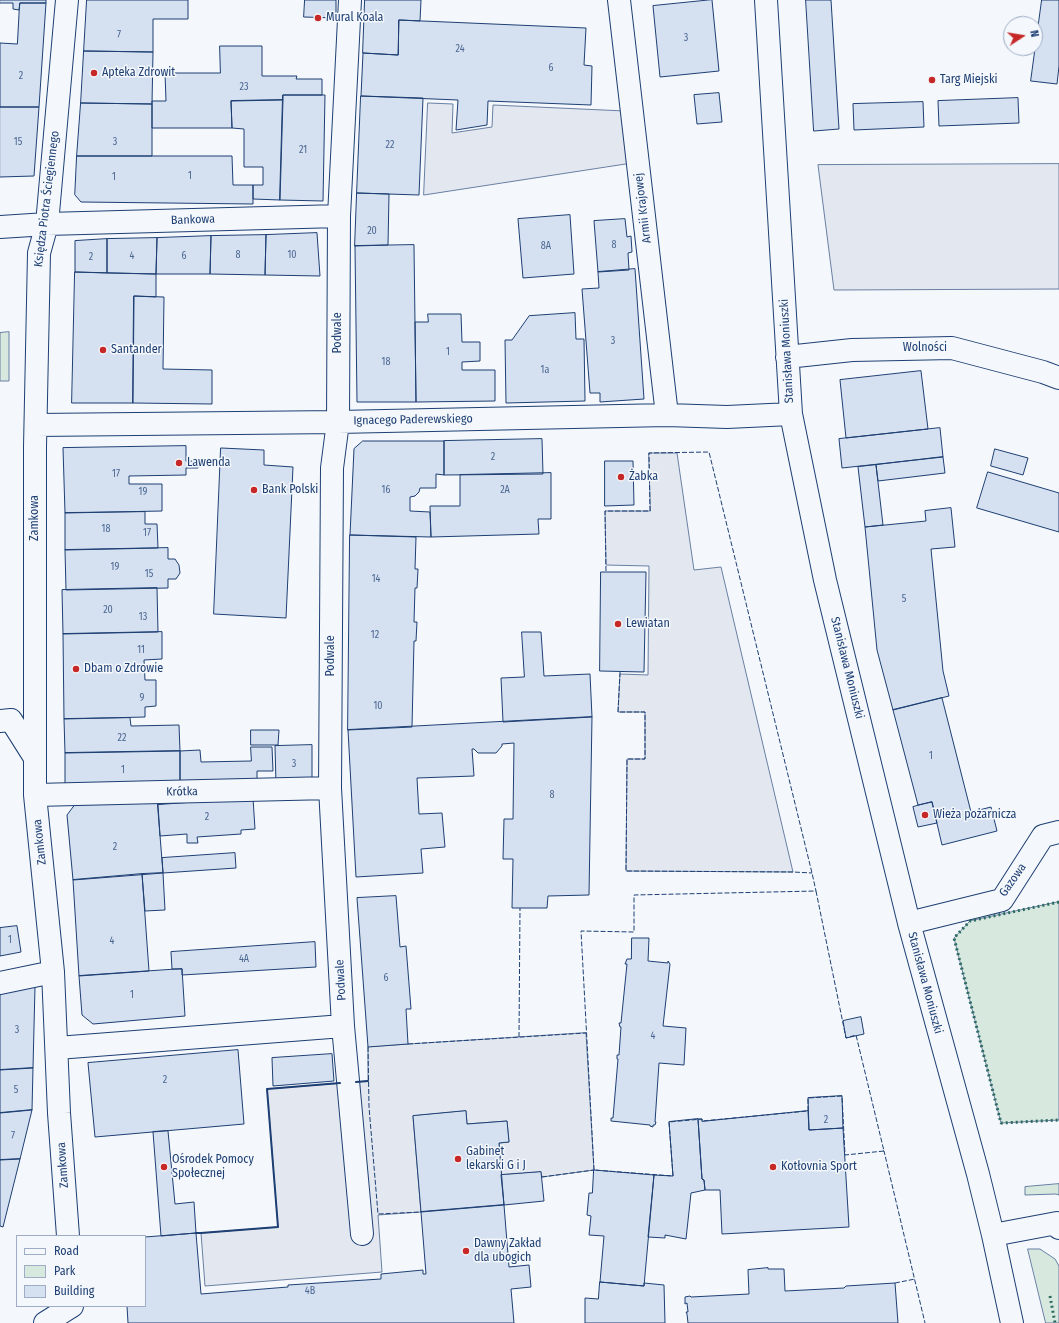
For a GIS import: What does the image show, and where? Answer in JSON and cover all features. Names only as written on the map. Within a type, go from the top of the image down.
[{"type":"street","name":"Księdza Piotra Ściegiennego","points":[[35,447],[39,253],[47,224],[67,0]]},
{"type":"street","name":"Podwale","points":[[350,0],[339,216],[338,422],[332,468],[330,788],[343,1026],[362,1234]]},
{"type":"street","name":"Armii Krajowej","points":[[619,0],[667,415]]},
{"type":"street","name":"Stanisława Moniuszki","points":[[766,0],[791,414],[825,580],[909,923],[978,1174],[1012,1323]]},
{"type":"street","name":"Bankowa","points":[[0,227],[47,224],[339,216]]},
{"type":"street","name":"Wolności","points":[[788,357],[866,349],[952,348],[1043,372],[1059,378]]},
{"type":"street","name":"Ignacego Paderewskiego","points":[[36,425],[338,422],[791,414]]},
{"type":"street","name":"Zamkowa","points":[[35,447],[35,795],[53,972],[59,1113],[68,1235]]},
{"type":"street","points":[[0,721],[11,720],[35,758]]},
{"type":"street","name":"Krótka","points":[[35,795],[330,788]]},
{"type":"street","name":"Gazowa","points":[[909,923],[1002,900],[1043,836],[1059,832]]},
{"type":"street","points":[[0,983],[53,972]]},
{"type":"street","points":[[57,1048],[343,1026]]},
{"type":"street","points":[[993,1235],[1057,1223],[1059,1228]]},
{"type":"street","points":[[45,1323],[71,1307]]},
{"type":"street","points":[[73,1307],[75,1323]]},
{"type":"green space","points":[[9,332],[9,381],[0,381],[0,333]]},
{"type":"green space","points":[[1059,902],[1059,1120],[1001,1123],[954,938],[970,921]]},
{"type":"green space","points":[[1059,1184],[1059,1195],[1025,1195],[1025,1187]]},
{"type":"green space","points":[[1028,1249],[1040,1249],[1055,1259],[1059,1266],[1059,1323],[1046,1323]]},
{"type":"shaded area","points":[[428,103],[453,104],[452,133],[492,127],[493,105],[625,111],[632,163],[424,195]]},
{"type":"shaded area","points":[[1059,164],[1059,289],[834,290],[818,165]]},
{"type":"shaded area","points":[[649,453],[677,453],[694,570],[721,567],[793,872],[626,871],[627,759],[645,759],[645,712],[618,712],[620,674],[648,675],[649,566],[606,565],[605,511],[650,511]]},
{"type":"shaded area","points":[[586,1033],[594,1170],[542,1177],[541,1172],[501,1175],[499,1143],[509,1142],[507,1121],[467,1124],[466,1111],[413,1116],[421,1212],[378,1215],[382,1272],[205,1286],[201,1233],[278,1227],[267,1089],[368,1081],[368,1047]]},
{"type":"building","points":[[0,0],[46,0],[46,3],[20,3],[19,10],[13,9],[13,3],[0,3]]},
{"type":"building","points":[[87,0],[188,0],[188,19],[153,19],[153,52],[84,51]]},
{"type":"building","points":[[305,0],[336,0],[336,18],[304,17]]},
{"type":"building","points":[[365,0],[421,0],[420,21],[399,20],[398,55],[363,53]]},
{"type":"building","points":[[712,0],[719,71],[660,77],[653,6]]},
{"type":"building","points":[[806,0],[831,0],[839,129],[814,131]]},
{"type":"building","points":[[1042,0],[1059,0],[1059,66],[1057,84],[1031,81],[1034,56],[1043,56],[1043,16],[1040,16]]},
{"type":"building","points":[[20,3],[46,3],[39,107],[0,107],[0,43],[17,44]]},
{"type":"building","points":[[399,20],[586,28],[584,65],[592,66],[591,105],[488,101],[487,125],[456,130],[458,100],[361,96],[363,53],[398,55]]},
{"type":"building","points":[[220,46],[262,46],[262,76],[297,76],[296,79],[322,79],[322,95],[283,95],[283,100],[231,101],[232,128],[152,128],[152,101],[166,101],[165,73],[220,73]]},
{"type":"building","points":[[84,51],[153,52],[152,104],[81,103]]},
{"type":"building","points":[[719,93],[722,122],[697,124],[694,95]]},
{"type":"building","points":[[283,95],[325,95],[323,201],[280,200]]},
{"type":"building","points":[[361,96],[423,98],[419,195],[357,193]]},
{"type":"building","points":[[1018,98],[1019,123],[939,126],[938,101]]},
{"type":"building","points":[[283,100],[280,200],[253,199],[253,185],[263,185],[263,167],[244,167],[244,129],[232,128],[231,101]]},
{"type":"building","points":[[923,102],[924,127],[854,130],[853,104]]},
{"type":"building","points":[[81,103],[152,104],[152,156],[77,156]]},
{"type":"building","points":[[0,107],[39,107],[34,176],[0,177]]},
{"type":"building","points":[[77,156],[232,156],[233,185],[253,185],[253,204],[81,202],[75,195]]},
{"type":"building","points":[[357,193],[389,194],[388,245],[355,246]]},
{"type":"building","points":[[570,215],[574,274],[523,278],[518,219]]},
{"type":"building","points":[[625,219],[627,237],[631,236],[632,252],[628,253],[629,270],[598,272],[594,221]]},
{"type":"building","points":[[317,233],[320,276],[265,275],[266,235]]},
{"type":"building","points":[[266,235],[265,275],[210,274],[211,236]]},
{"type":"building","points":[[211,236],[210,274],[156,274],[157,238]]},
{"type":"building","points":[[157,238],[156,274],[107,273],[107,239]]},
{"type":"building","points":[[107,239],[107,273],[75,272],[75,241]]},
{"type":"building","points":[[414,245],[416,402],[357,402],[355,246]]},
{"type":"building","points":[[635,269],[644,399],[600,402],[600,393],[590,393],[582,289],[599,288],[598,272]]},
{"type":"building","name":"Santander","points":[[75,272],[156,274],[156,297],[134,296],[133,403],[72,403]]},
{"type":"building","points":[[134,296],[164,297],[163,369],[212,370],[212,404],[133,403]]},
{"type":"building","points":[[575,313],[576,339],[584,339],[585,401],[506,403],[505,340],[512,340],[529,316]]},
{"type":"building","points":[[428,314],[461,314],[462,342],[480,342],[480,361],[462,362],[462,370],[495,370],[495,401],[416,402],[415,322],[428,322]]},
{"type":"building","points":[[921,371],[928,429],[846,438],[840,380]]},
{"type":"building","points":[[940,428],[943,457],[842,468],[839,439]]},
{"type":"building","points":[[542,439],[543,474],[444,475],[444,441]]},
{"type":"building","points":[[363,441],[444,441],[444,475],[436,474],[436,488],[420,488],[419,492],[415,496],[410,497],[410,511],[430,512],[431,537],[350,535],[354,449]]},
{"type":"building","points":[[186,446],[186,461],[198,461],[198,468],[186,468],[186,475],[129,476],[129,484],[162,484],[162,511],[65,513],[63,448]]},
{"type":"building","points":[[221,448],[264,450],[264,465],[293,467],[286,618],[214,614]]},
{"type":"building","points":[[995,449],[1028,458],[1023,475],[991,466]]},
{"type":"building","points":[[943,457],[945,473],[878,481],[876,465]]},
{"type":"building","points":[[605,461],[633,461],[634,505],[605,506]]},
{"type":"building","points":[[876,465],[883,525],[865,527],[858,467]]},
{"type":"building","points":[[988,472],[1059,493],[1059,532],[977,508]]},
{"type":"building","points":[[551,473],[551,519],[538,519],[539,534],[431,537],[430,506],[460,506],[460,475]]},
{"type":"building","points":[[951,508],[955,547],[931,549],[943,671],[949,696],[893,710],[877,650],[865,527],[926,521],[925,511]]},
{"type":"building","points":[[145,512],[145,524],[157,524],[158,548],[65,550],[65,513]]},
{"type":"building","points":[[350,535],[416,537],[415,569],[418,569],[417,588],[415,588],[414,622],[417,622],[416,641],[414,641],[412,727],[348,730]]},
{"type":"building","points":[[168,548],[168,559],[175,559],[179,565],[180,573],[176,579],[168,579],[168,588],[66,590],[65,550]]},
{"type":"building","points":[[601,572],[646,572],[644,672],[600,671]]},
{"type":"building","points":[[157,588],[158,632],[63,634],[62,590]]},
{"type":"building","points":[[162,632],[162,659],[144,660],[145,680],[156,680],[156,706],[145,707],[145,717],[64,719],[63,634]]},
{"type":"building","points":[[522,632],[541,632],[544,676],[590,674],[592,717],[503,722],[501,678],[524,677]]},
{"type":"building","points":[[942,698],[971,812],[991,807],[997,831],[942,845],[932,802],[918,805],[893,710]]},
{"type":"building","points":[[592,717],[589,895],[548,896],[547,908],[512,908],[513,859],[503,859],[504,819],[513,819],[514,743],[502,744],[496,753],[478,753],[472,749],[474,776],[417,778],[419,814],[442,813],[445,847],[421,849],[423,873],[356,877],[348,730]]},
{"type":"building","points":[[130,718],[131,726],[179,725],[180,751],[65,753],[64,719]]},
{"type":"building","points":[[251,730],[279,730],[278,745],[251,745]]},
{"type":"building","points":[[312,745],[312,783],[276,784],[275,746]]},
{"type":"building","points":[[251,747],[272,747],[273,771],[257,771],[257,785],[180,786],[180,751],[200,750],[201,762],[251,761]]},
{"type":"building","points":[[180,751],[180,786],[65,788],[65,753]]},
{"type":"building","points":[[157,798],[163,873],[73,880],[67,815],[76,803]]},
{"type":"building","points":[[253,798],[255,829],[241,830],[241,834],[197,837],[198,843],[187,843],[187,834],[160,836],[158,805]]},
{"type":"building","name":"Wieża pożarnicza","points":[[932,802],[937,823],[918,827],[913,807]]},
{"type":"building","points":[[235,853],[236,868],[163,873],[162,858]]},
{"type":"building","points":[[163,873],[165,910],[145,911],[142,874]]},
{"type":"building","points":[[142,874],[149,971],[79,976],[73,880]]},
{"type":"building","points":[[396,896],[400,947],[406,946],[411,1009],[406,1009],[408,1044],[368,1047],[357,898]]},
{"type":"building","points":[[17,926],[21,952],[0,956],[0,928]]},
{"type":"building","points":[[632,938],[649,938],[648,961],[668,963],[668,961],[670,964],[663,1026],[686,1028],[684,1065],[659,1063],[656,1122],[653,1127],[650,1125],[611,1121],[611,1118],[613,1118],[618,1059],[617,1055],[619,1055],[621,1027],[619,1023],[621,1023],[627,964],[625,964],[627,959],[631,959]]},
{"type":"building","points":[[315,942],[316,967],[182,975],[182,969],[172,969],[171,952]]},
{"type":"building","points":[[182,969],[185,1016],[93,1024],[82,1015],[79,976]]},
{"type":"building","points":[[35,987],[33,1068],[0,1070],[0,993]]},
{"type":"building","points":[[861,1017],[864,1034],[846,1038],[843,1021]]},
{"type":"building","points":[[238,1050],[244,1124],[95,1137],[88,1063]]},
{"type":"building","points":[[332,1054],[334,1081],[273,1086],[272,1058]]},
{"type":"building","points":[[33,1068],[32,1110],[0,1113],[0,1070]]},
{"type":"building","points":[[842,1096],[843,1128],[809,1130],[808,1098]]},
{"type":"building","points":[[32,1110],[20,1159],[0,1160],[0,1113]]},
{"type":"building","name":"Gabinet lekarski G i J","points":[[466,1111],[467,1124],[507,1121],[509,1142],[499,1143],[504,1205],[421,1212],[413,1116]]},
{"type":"building","name":"Kotłovnia Sport","points":[[808,1111],[809,1130],[843,1128],[849,1227],[722,1234],[720,1190],[705,1190],[704,1180],[702,1179],[698,1119],[702,1119],[702,1121]]},
{"type":"building","points":[[698,1119],[702,1179],[704,1180],[705,1190],[691,1193],[686,1239],[665,1235],[665,1238],[648,1237],[654,1175],[673,1176],[669,1122]]},
{"type":"building","name":"Ośrodek Pomocy Społecznej","points":[[168,1131],[175,1204],[194,1202],[196,1233],[161,1236],[153,1132]]},
{"type":"building","points":[[20,1159],[3,1227],[0,1226],[0,1160]]},
{"type":"building","points":[[594,1170],[654,1175],[644,1286],[600,1282],[604,1236],[589,1235],[591,1216],[587,1215],[589,1193],[592,1193]]},
{"type":"building","points":[[541,1172],[544,1201],[504,1205],[501,1175]]},
{"type":"building","name":"Dawny Zakład dla ubogich","points":[[504,1205],[509,1267],[529,1265],[531,1287],[511,1289],[514,1323],[128,1323],[127,1307],[146,1307],[146,1237],[196,1233],[201,1294],[288,1287],[288,1285],[381,1279],[381,1274],[423,1270],[423,1274],[426,1274],[421,1212]]},
{"type":"building","points":[[768,1268],[784,1269],[785,1291],[844,1288],[846,1286],[895,1283],[898,1323],[688,1323],[686,1312],[688,1312],[687,1303],[685,1304],[685,1297],[749,1294],[748,1270]]},
{"type":"building","points":[[600,1282],[644,1286],[644,1283],[664,1285],[665,1323],[585,1323],[585,1298],[598,1299]]},
{"type":"hedge","points":[[1059,902],[970,921],[954,938],[1001,1123],[1059,1120]]},
{"type":"hedge","points":[[1050,1296],[1055,1323]]},
{"type":"fence","points":[[606,571],[605,511],[650,511],[649,453],[709,452],[816,891]]},
{"type":"fence","points":[[620,672],[618,712],[645,712],[645,759],[627,759],[626,871],[812,873]]},
{"type":"fence","points":[[816,891],[846,1038],[856,1035],[884,1151],[845,1155],[842,1096],[808,1098],[808,1111],[702,1121],[702,1119],[669,1122],[673,1176],[594,1170],[581,931],[634,932],[634,895],[816,891]]},
{"type":"fence","points":[[519,1037],[520,908]]},
{"type":"fence","points":[[408,1044],[586,1033]]},
{"type":"fence","points":[[368,1047],[369,1107],[378,1214],[421,1212]]},
{"type":"fence","points":[[883,1151],[925,1323]]},
{"type":"fence","points":[[542,1177],[594,1170]]},
{"type":"fence","points":[[895,1283],[915,1279]]},
{"type":"wall","points":[[356,1082],[368,1081]]},
{"type":"wall","points":[[196,1233],[278,1227],[267,1089],[340,1083]]},
{"type":"place","name":"Mural Koala","points":[[318,18]]},
{"type":"place","name":"Apteka Zdrowit","points":[[94,73]]},
{"type":"place","name":"Targ Miejski","points":[[932,80]]},
{"type":"place","name":"Santander","points":[[103,350]]},
{"type":"place","name":"Lawenda","points":[[179,463]]},
{"type":"place","name":"Żabka","points":[[621,477]]},
{"type":"place","name":"Bank Polski","points":[[254,490]]},
{"type":"place","name":"Lewiatan","points":[[618,624]]},
{"type":"place","name":"Dbam o Zdrowie","points":[[76,669]]},
{"type":"place","name":"Wieża pożarnicza","points":[[925,815]]},
{"type":"place","name":"Gabinet lekarski G i J","points":[[458,1159]]},
{"type":"place","name":"Ośrodek Pomocy Społecznej","points":[[164,1167]]},
{"type":"place","name":"Kotłovnia Sport","points":[[773,1167]]},
{"type":"place","name":"Dawny Zakład dla ubogich","points":[[466,1251]]}]
